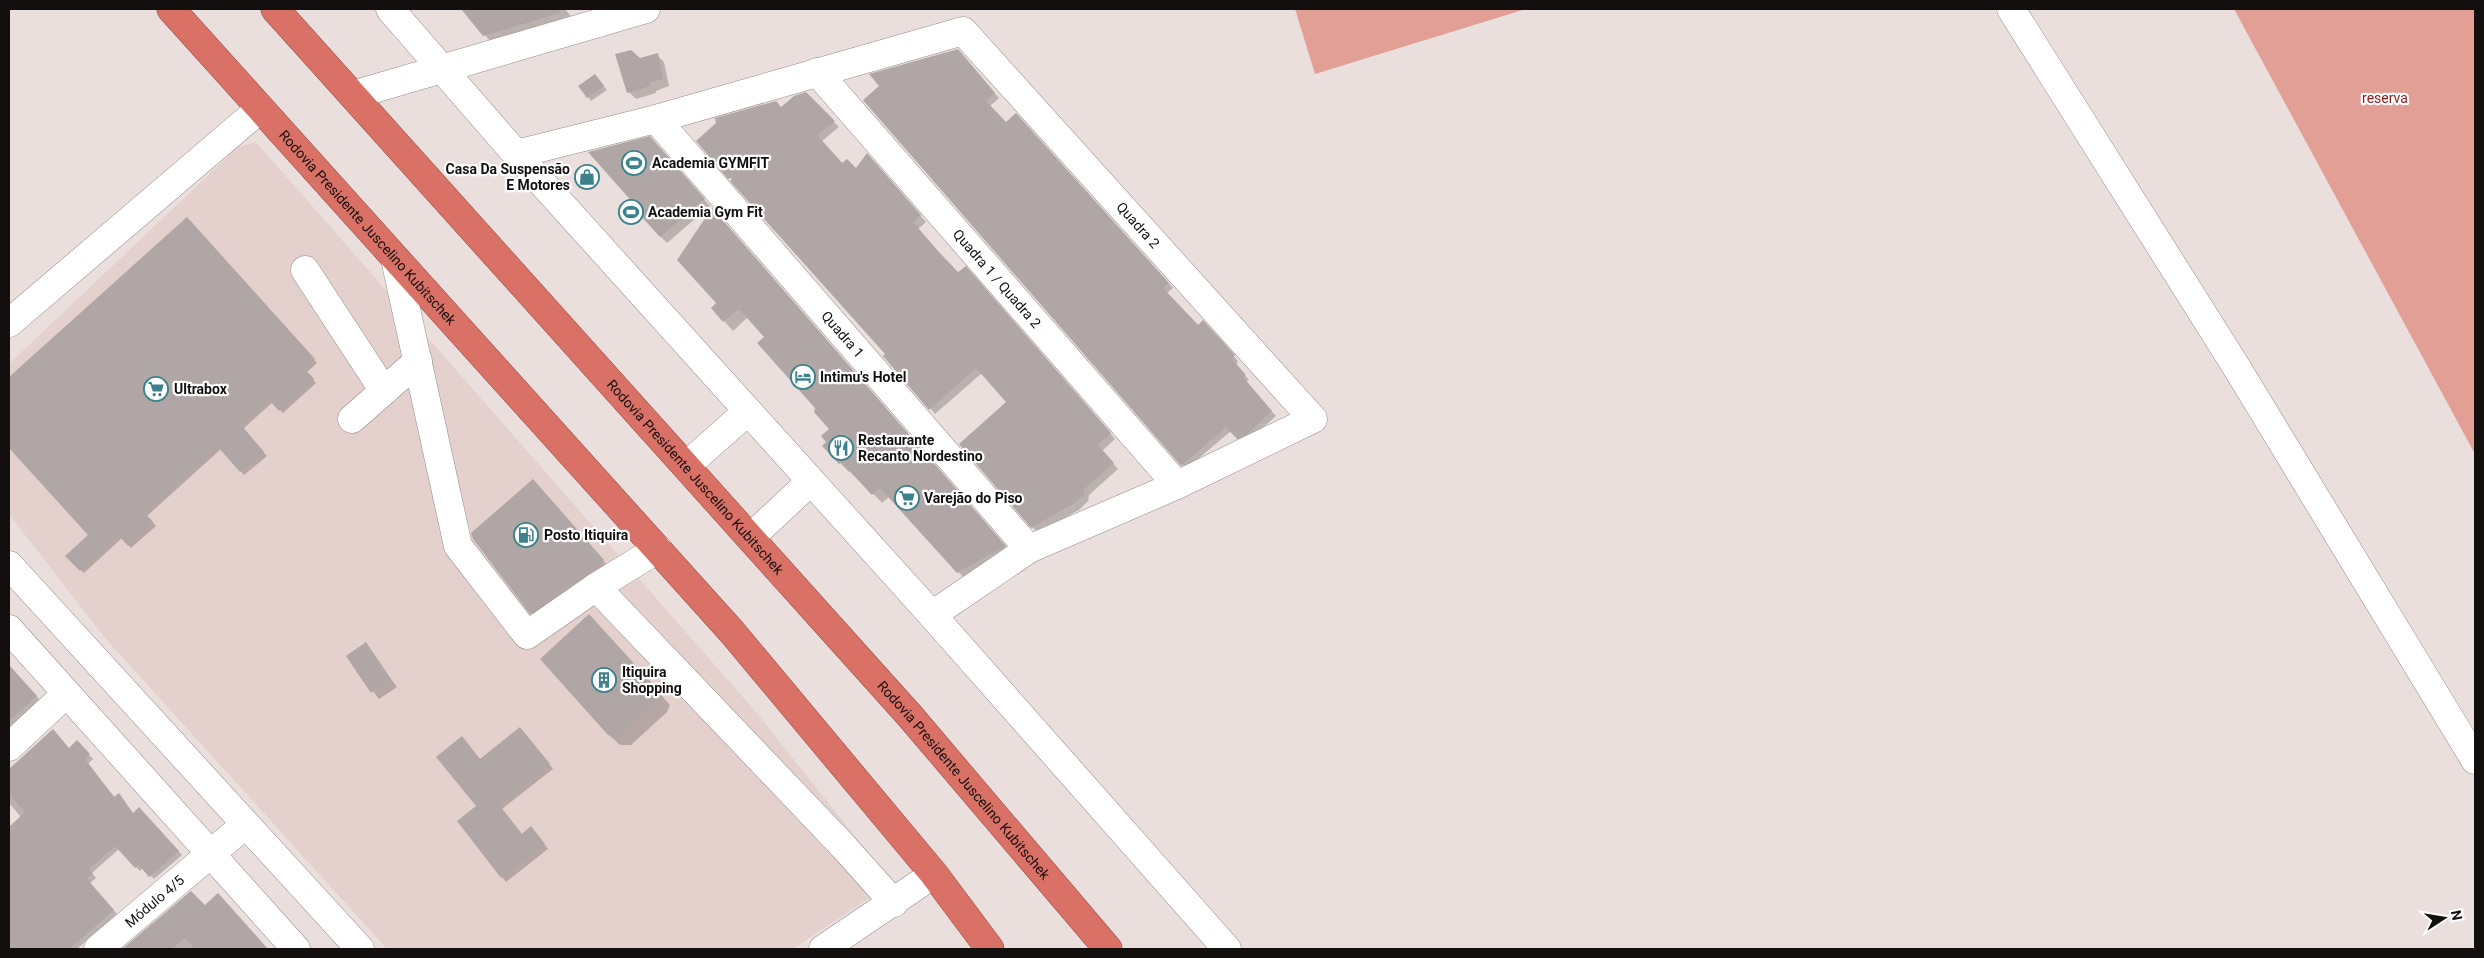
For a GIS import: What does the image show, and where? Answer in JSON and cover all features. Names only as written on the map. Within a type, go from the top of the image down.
[{"type":"highway","name":"Rodovia Presidente Juscelino Kubitschek","points":[[171,9],[732,632],[934,874],[990,949]]},
{"type":"highway","name":"Rodovia Presidente Juscelino Kubitschek","points":[[275,9],[910,716],[1108,949]]},
{"type":"street","points":[[390,9],[444,68],[516,154],[932,615],[1227,949]]},
{"type":"street","points":[[353,95],[444,68],[591,16],[646,9]]},
{"type":"street","points":[[2011,9],[2237,368],[2475,760]]},
{"type":"street","name":"Quadra 2","points":[[817,72],[963,31],[1313,419],[1177,485]]},
{"type":"street","points":[[516,154],[656,119],[817,72]]},
{"type":"street","name":"Quadra 1 / Quadra 2","points":[[817,72],[1177,485]]},
{"type":"street","points":[[9,323],[260,109]]},
{"type":"street","name":"Quadra 1","points":[[656,119],[1028,549]]},
{"type":"street","points":[[395,259],[458,546],[527,635],[596,587],[658,549]]},
{"type":"street","points":[[305,270],[384,390]]},
{"type":"street","points":[[352,419],[418,361]]},
{"type":"street","points":[[686,466],[748,411]]},
{"type":"street","points":[[750,538],[811,481]]},
{"type":"street","points":[[932,615],[1028,549],[1177,485]]},
{"type":"street","points":[[9,565],[360,949]]},
{"type":"street","points":[[596,587],[844,847],[894,903]]},
{"type":"street","points":[[9,629],[296,949]]},
{"type":"street","points":[[9,747],[66,694]]},
{"type":"street","name":"Módulo 4/5","points":[[98,949],[209,853],[246,824]]},
{"type":"street","points":[[823,949],[894,903],[934,874]]},
{"type":"shaded area","points":[[256,142],[756,712],[892,883],[793,949],[387,949],[105,638],[9,514],[9,364],[238,147]]},
{"type":"green space","points":[[1295,9],[1526,9],[1315,74]]},
{"type":"green space","name":"reserva","points":[[2234,9],[2475,9],[2475,454]]},
{"type":"building","points":[[461,9],[559,9],[560,13],[483,36]]},
{"type":"building","points":[[958,49],[995,93],[986,101],[1006,122],[1016,113],[1169,283],[1163,288],[1198,325],[1203,320],[1235,355],[1232,359],[1246,375],[1243,377],[1272,411],[1247,434],[1237,439],[1226,427],[1181,466],[863,100],[879,86],[869,74]]},
{"type":"building","points":[[631,50],[640,58],[658,53],[663,79],[650,82],[650,86],[627,93],[615,54]]},
{"type":"building","points":[[595,74],[604,86],[587,98],[578,86]]},
{"type":"building","points":[[806,92],[835,121],[817,135],[842,163],[847,159],[856,168],[867,153],[921,215],[913,222],[938,251],[958,272],[966,266],[1111,433],[1098,445],[1114,463],[1084,489],[1083,496],[1073,504],[1031,528],[959,444],[1006,402],[976,368],[929,410],[883,356],[885,354],[730,181],[734,176],[728,179],[696,141],[716,123],[715,118],[776,101],[781,107],[794,96]]},
{"type":"building","points":[[650,136],[705,199],[660,237],[640,215],[642,213],[588,152]]},
{"type":"building","points":[[712,208],[1006,546],[957,573],[880,488],[872,495],[841,462],[839,464],[822,446],[826,442],[821,436],[829,429],[814,412],[815,408],[757,343],[764,337],[739,309],[723,322],[711,308],[716,303],[677,260]]},
{"type":"building","name":"Ultrabox","points":[[187,217],[315,359],[304,368],[314,379],[279,411],[269,400],[241,425],[264,452],[251,463],[240,472],[218,447],[145,513],[153,522],[128,546],[119,536],[80,571],[65,556],[88,535],[9,448],[9,377]]},
{"type":"building","points":[[533,479],[604,560],[530,614],[473,539],[471,533]]},
{"type":"building","name":"Itiquira Shopping","points":[[589,614],[659,691],[657,702],[616,737],[608,735],[540,659]]},
{"type":"building","points":[[366,642],[391,679],[371,693],[346,656]]},
{"type":"building","points":[[9,665],[37,696],[9,721]]},
{"type":"building","points":[[520,727],[550,764],[499,805],[522,834],[531,826],[545,844],[501,878],[457,821],[476,806],[436,757],[462,736],[480,759]]},
{"type":"building","points":[[53,729],[69,748],[77,740],[90,754],[85,759],[114,797],[119,793],[133,813],[139,807],[179,851],[149,877],[139,865],[135,868],[115,846],[89,869],[93,873],[87,879],[114,910],[69,949],[9,949],[9,827],[25,812],[9,794],[9,769]]},
{"type":"building","points":[[191,891],[205,905],[218,893],[268,949],[195,949],[185,938],[172,949],[122,949]]},
{"type":"place","name":"Academia GYMFIT","points":[[634,163]]},
{"type":"place","name":"Casa Da Suspensão E Motores","points":[[587,177]]},
{"type":"place","name":"Academia Gym Fit","points":[[631,212]]},
{"type":"place","name":"Intimu's Hotel","points":[[803,377]]},
{"type":"place","name":"Ultrabox","points":[[156,389]]},
{"type":"place","name":"Restaurante Recanto Nordestino","points":[[841,448]]},
{"type":"place","name":"Varejão do Piso","points":[[907,498]]},
{"type":"place","name":"Posto Itiquira","points":[[526,535]]},
{"type":"place","name":"Itiquira Shopping","points":[[604,680]]}]
